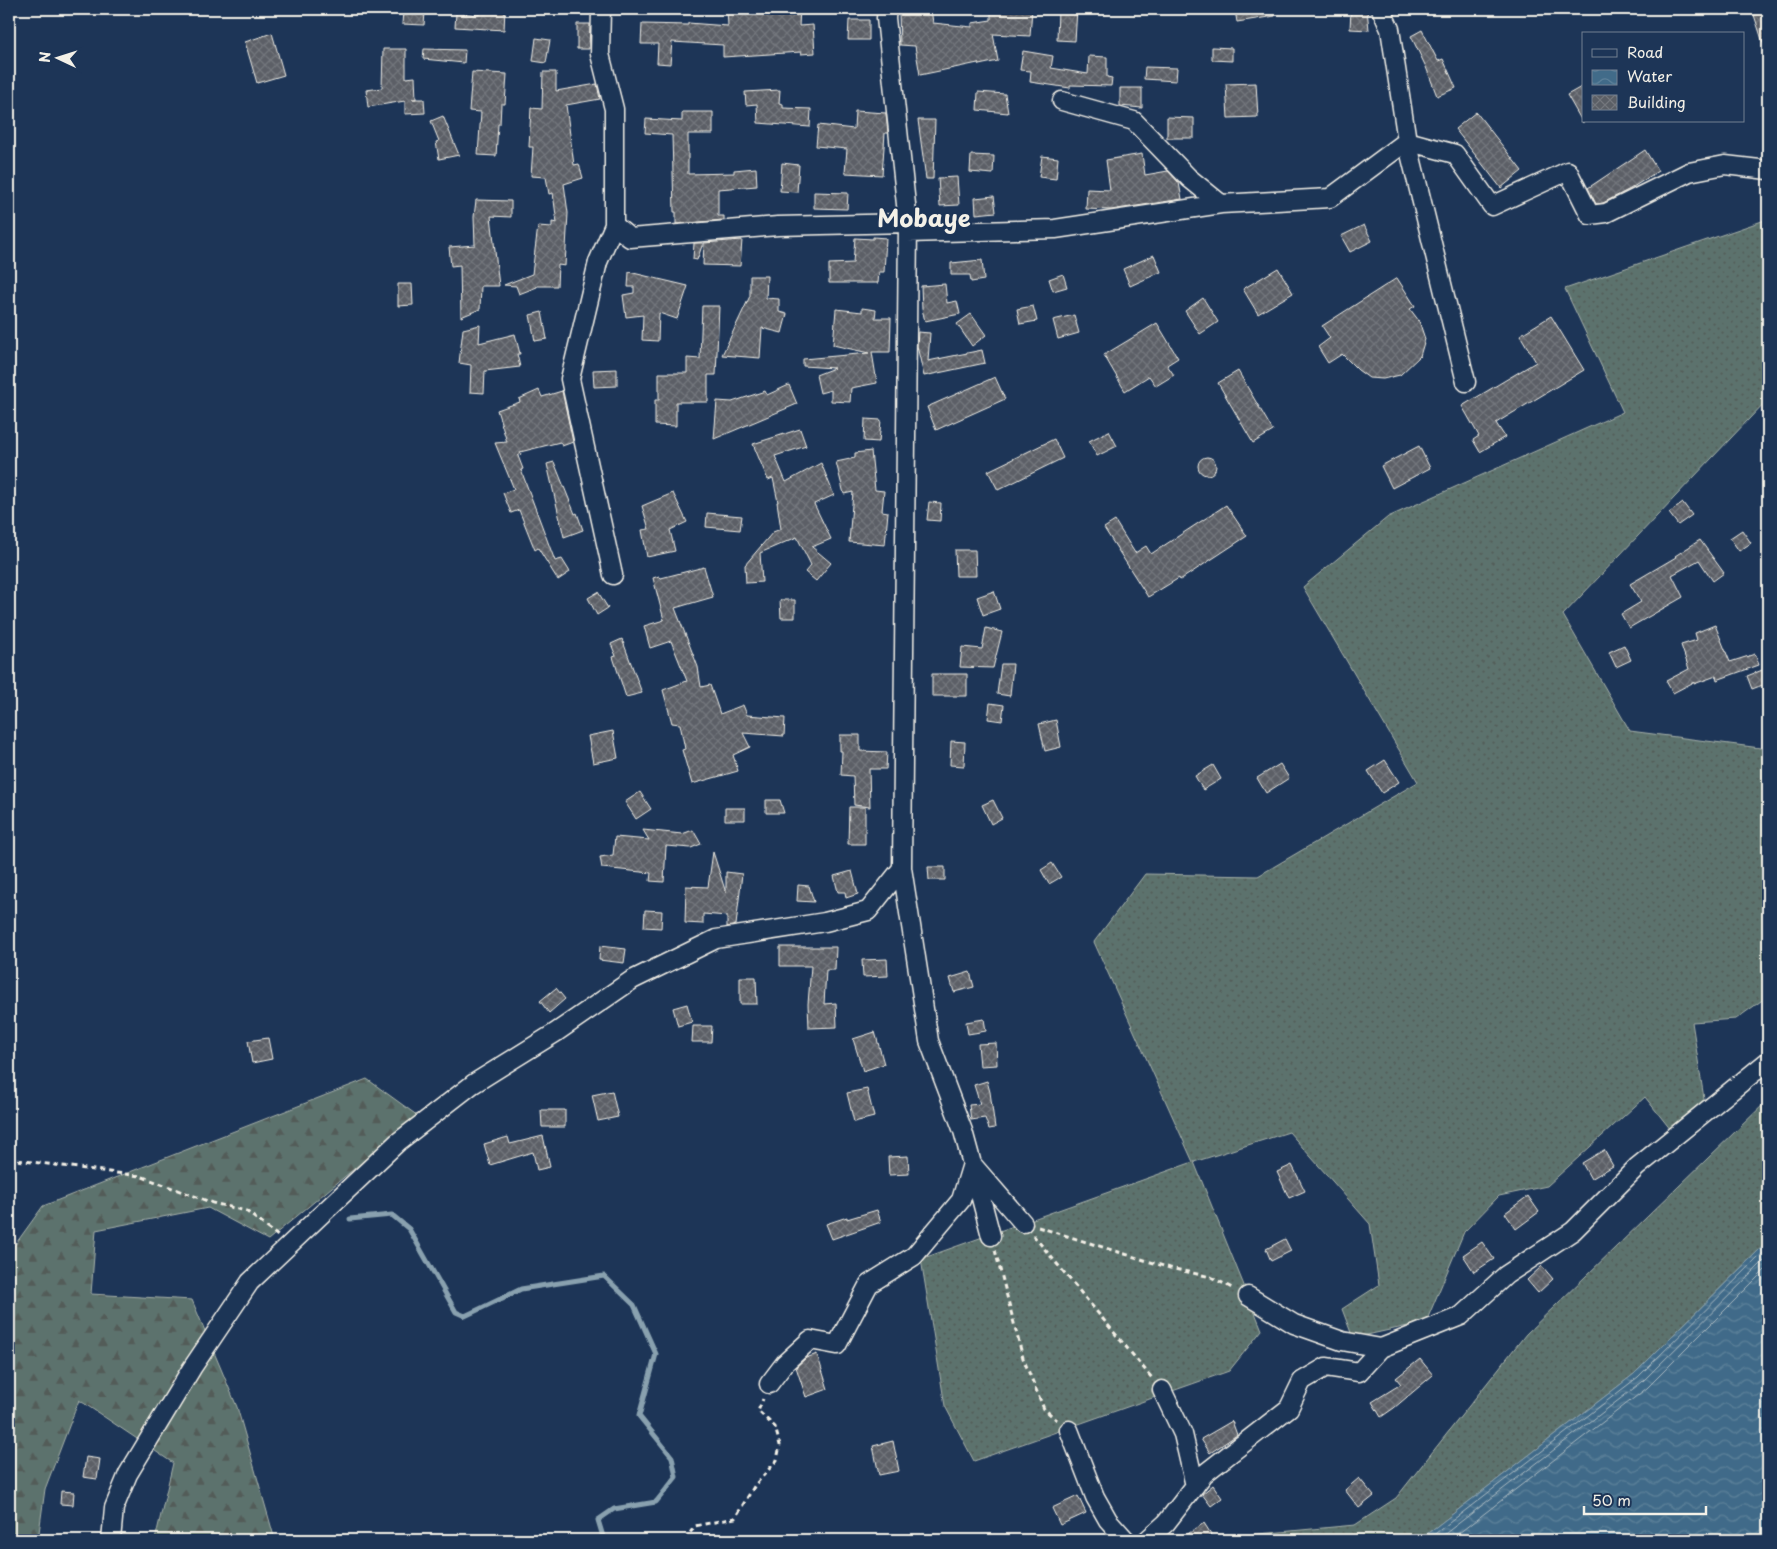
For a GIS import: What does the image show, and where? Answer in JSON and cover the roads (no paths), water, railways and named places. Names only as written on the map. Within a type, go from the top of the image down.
[{"type":"street","points":[[601,9],[600,54],[614,109],[614,225],[598,262],[570,379],[613,575]]},
{"type":"street","points":[[887,9],[886,18],[908,228],[902,868],[929,1041],[963,1132],[991,1236]]},
{"type":"street","points":[[1382,9],[1390,29],[1407,141],[1466,382]]},
{"type":"street","points":[[1062,101],[1134,121],[1189,178],[1221,204]]},
{"type":"street","points":[[614,225],[630,238],[778,226],[1055,229],[1221,204],[1330,198],[1407,141]]},
{"type":"street","points":[[1407,141],[1455,154],[1492,206],[1568,171],[1590,215],[1606,213],[1689,172],[1725,165],[1768,170]]},
{"type":"street","points":[[111,1540],[114,1508],[128,1474],[187,1376],[250,1282],[398,1142],[472,1084],[555,1033],[632,980],[716,939],[825,922],[868,911],[902,868]]},
{"type":"street","points":[[1147,1540],[1166,1523],[1204,1474],[1289,1408],[1302,1381],[1326,1367],[1359,1372],[1381,1348],[1461,1316],[1506,1275],[1573,1232],[1637,1167],[1768,1061]]},
{"type":"street","points":[[972,1164],[1023,1222]]},
{"type":"street","points":[[769,1384],[786,1363],[810,1340],[837,1345],[869,1284],[914,1256],[961,1200],[972,1164]]},
{"type":"street","points":[[1248,1296],[1294,1324],[1342,1341],[1381,1348]]},
{"type":"street","points":[[1162,1390],[1183,1434],[1195,1486]]},
{"type":"street","points":[[1069,1430],[1095,1497],[1108,1520],[1126,1540]]},
{"type":"water","points":[[1768,1241],[1768,1540],[1419,1540],[1634,1374]]},
{"type":"waterway","points":[[350,1219],[392,1215],[409,1229],[456,1312],[465,1316],[521,1289],[604,1276],[634,1305],[656,1354],[639,1416],[672,1457],[676,1477],[656,1502],[614,1509],[598,1520],[604,1540]]},
{"type":"district","name":"Mobaye","points":[[924,219]]}]
